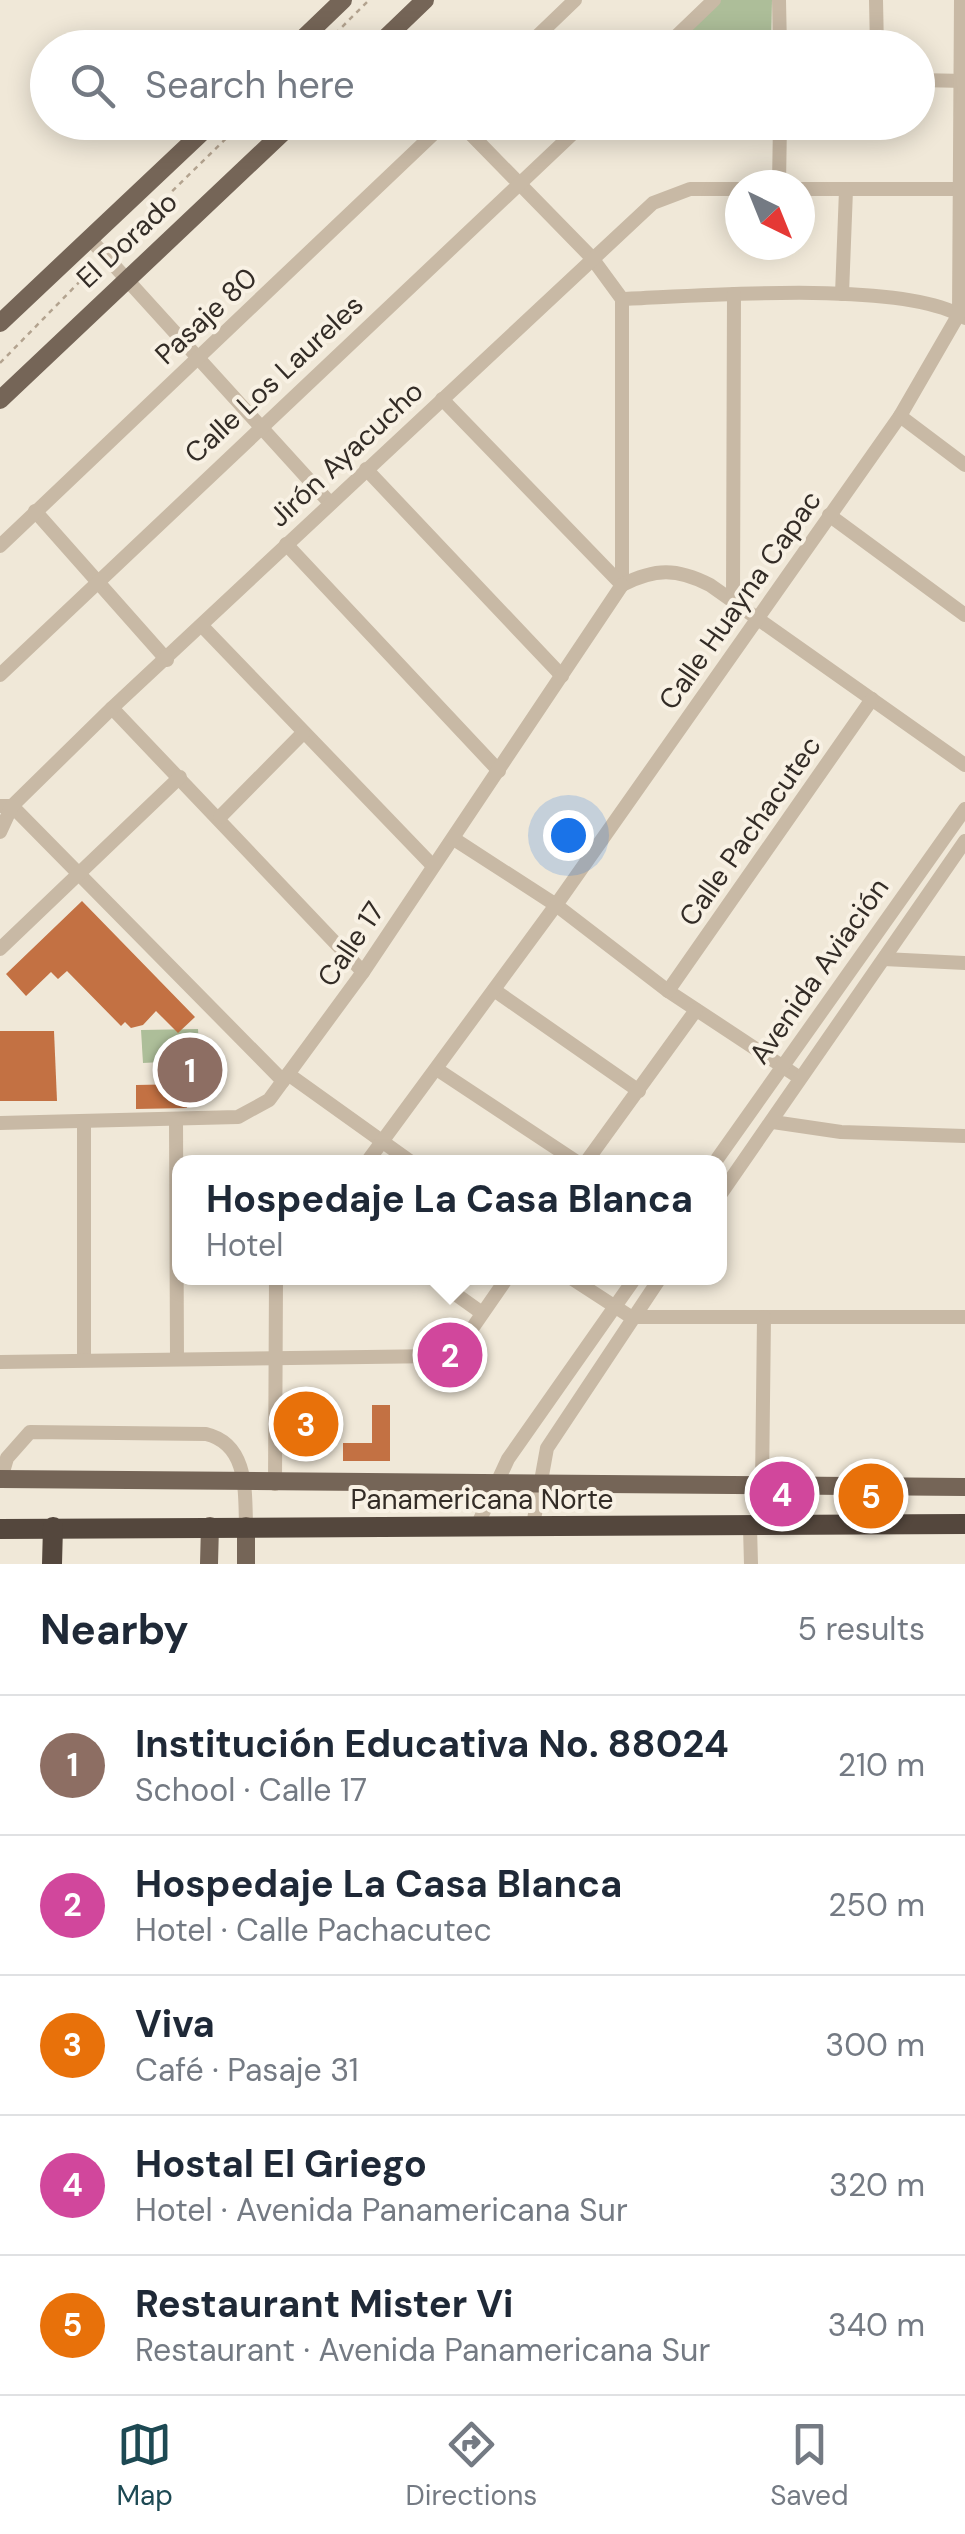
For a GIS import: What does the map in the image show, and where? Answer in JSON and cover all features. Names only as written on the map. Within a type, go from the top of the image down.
[{"type":"highway","name":"Panamericana Norte","points":[[0,1529],[965,1524]]},
{"type":"highway","points":[[52,1564],[53,1528]]},
{"type":"main road","points":[[311,30],[343,0]]},
{"type":"main road","points":[[397,30],[426,0]]},
{"type":"main road","name":"El Dorado","points":[[0,324],[195,140]]},
{"type":"main road","name":"El Dorado","points":[[0,400],[275,140]]},
{"type":"main road","points":[[0,1479],[965,1487]]},
{"type":"main road","points":[[209,1564],[210,1526]]},
{"type":"main road","points":[[246,1526],[246,1564]]},
{"type":"street","points":[[544,30],[575,0]]},
{"type":"street","points":[[683,30],[714,0]]},
{"type":"street","points":[[778,0],[779,30]]},
{"type":"street","points":[[876,0],[877,30]]},
{"type":"street","name":"Calle Huayna Capac","points":[[373,1155],[438,1070],[760,617],[900,416],[962,316],[961,0]]},
{"type":"street","points":[[935,81],[964,82]]},
{"type":"street","name":"Pasaje 80","points":[[0,546],[427,140]]},
{"type":"street","points":[[477,140],[592,258],[622,299],[622,585]]},
{"type":"street","name":"Calle Los Laureles","points":[[0,674],[566,140]]},
{"type":"street","points":[[779,170],[780,140]]},
{"type":"street","name":"Jirón Ayacucho","points":[[6,806],[653,202],[690,189],[725,189]]},
{"type":"street","points":[[815,189],[964,189]]},
{"type":"street","points":[[842,294],[846,190]]},
{"type":"street","points":[[90,240],[330,503]]},
{"type":"street","points":[[733,599],[734,294]]},
{"type":"street","points":[[622,299],[842,294],[939,303],[962,316]]},
{"type":"street","points":[[442,399],[622,585]]},
{"type":"street","points":[[900,416],[965,465]]},
{"type":"street","points":[[366,469],[562,676]]},
{"type":"street","points":[[36,511],[166,660]]},
{"type":"street","points":[[828,516],[965,615]]},
{"type":"street","points":[[286,544],[499,771]]},
{"type":"street","points":[[622,585],[651,570],[691,575],[760,617],[965,766]]},
{"type":"street","name":"Calle 17","points":[[0,1123],[238,1118],[269,1100],[363,972],[622,585]]},
{"type":"street","points":[[202,626],[433,866]]},
{"type":"street","name":"Calle Pachacutec","points":[[668,991],[872,699]]},
{"type":"street","points":[[112,708],[220,817],[363,972]]},
{"type":"street","points":[[220,817],[303,733]]},
{"type":"street","points":[[0,949],[180,776]]},
{"type":"street","points":[[0,832],[6,806],[286,1078],[402,1155]]},
{"type":"street","name":"Avenida Aviación","points":[[720,1155],[965,809]]},
{"type":"street","points":[[454,839],[556,905],[668,991],[800,1078]]},
{"type":"street","name":"Avenida Aviación","points":[[727,1185],[965,842]]},
{"type":"street","points":[[884,959],[965,963]]},
{"type":"street","points":[[494,990],[638,1091]]},
{"type":"street","points":[[591,1155],[696,1010]]},
{"type":"street","points":[[438,1070],[566,1155]]},
{"type":"street","points":[[84,1120],[84,1360]]},
{"type":"street","points":[[176,1120],[177,1155]]},
{"type":"street","points":[[773,1122],[841,1132],[965,1136]]},
{"type":"street","points":[[177,1360],[178,1285]]},
{"type":"street","points":[[275,1484],[276,1285]]},
{"type":"street","points":[[443,1285],[482,1313]]},
{"type":"street","points":[[0,1362],[441,1356],[460,1346],[502,1285]]},
{"type":"street","points":[[581,1285],[631,1317],[965,1317]]},
{"type":"street","points":[[477,1526],[494,1483],[630,1285]]},
{"type":"street","points":[[532,1525],[547,1448],[655,1285]]},
{"type":"street","points":[[762,1484],[764,1317]]},
{"type":"street","points":[[0,1479],[6,1458],[30,1432],[206,1434],[220,1438],[233,1450],[245,1484],[246,1526]]},
{"type":"street","points":[[750,1527],[751,1564]]},
{"type":"path","points":[[339,30],[369,0]]},
{"type":"path","points":[[0,363],[225,140]]},
{"type":"green space","points":[[720,0],[772,0],[771,30],[689,30]]},
{"type":"green space","points":[[198,1029],[200,1060],[143,1063],[141,1030]]},
{"type":"building","points":[[82,901],[195,1017],[178,1033],[156,1011],[143,1025],[131,1028],[125,1022],[121,1026],[67,971],[58,979],[51,972],[26,996],[6,974]]},
{"type":"building","points":[[0,1031],[54,1031],[57,1101],[0,1101]]},
{"type":"building","points":[[186,1084],[187,1108],[136,1109],[136,1085]]},
{"type":"building","points":[[372,1405],[390,1405],[390,1461],[343,1461],[343,1443],[372,1443]]},
{"type":"place","name":"Institución Educativa No. 88024","points":[[190,1070]]},
{"type":"place","name":"Hospedaje La Casa Blanca","points":[[450,1355]]},
{"type":"place","name":"Viva","points":[[306,1424]]},
{"type":"place","name":"Hostal El Griego","points":[[782,1494]]},
{"type":"place","name":"Restaurant Mister Vi","points":[[871,1496]]}]
